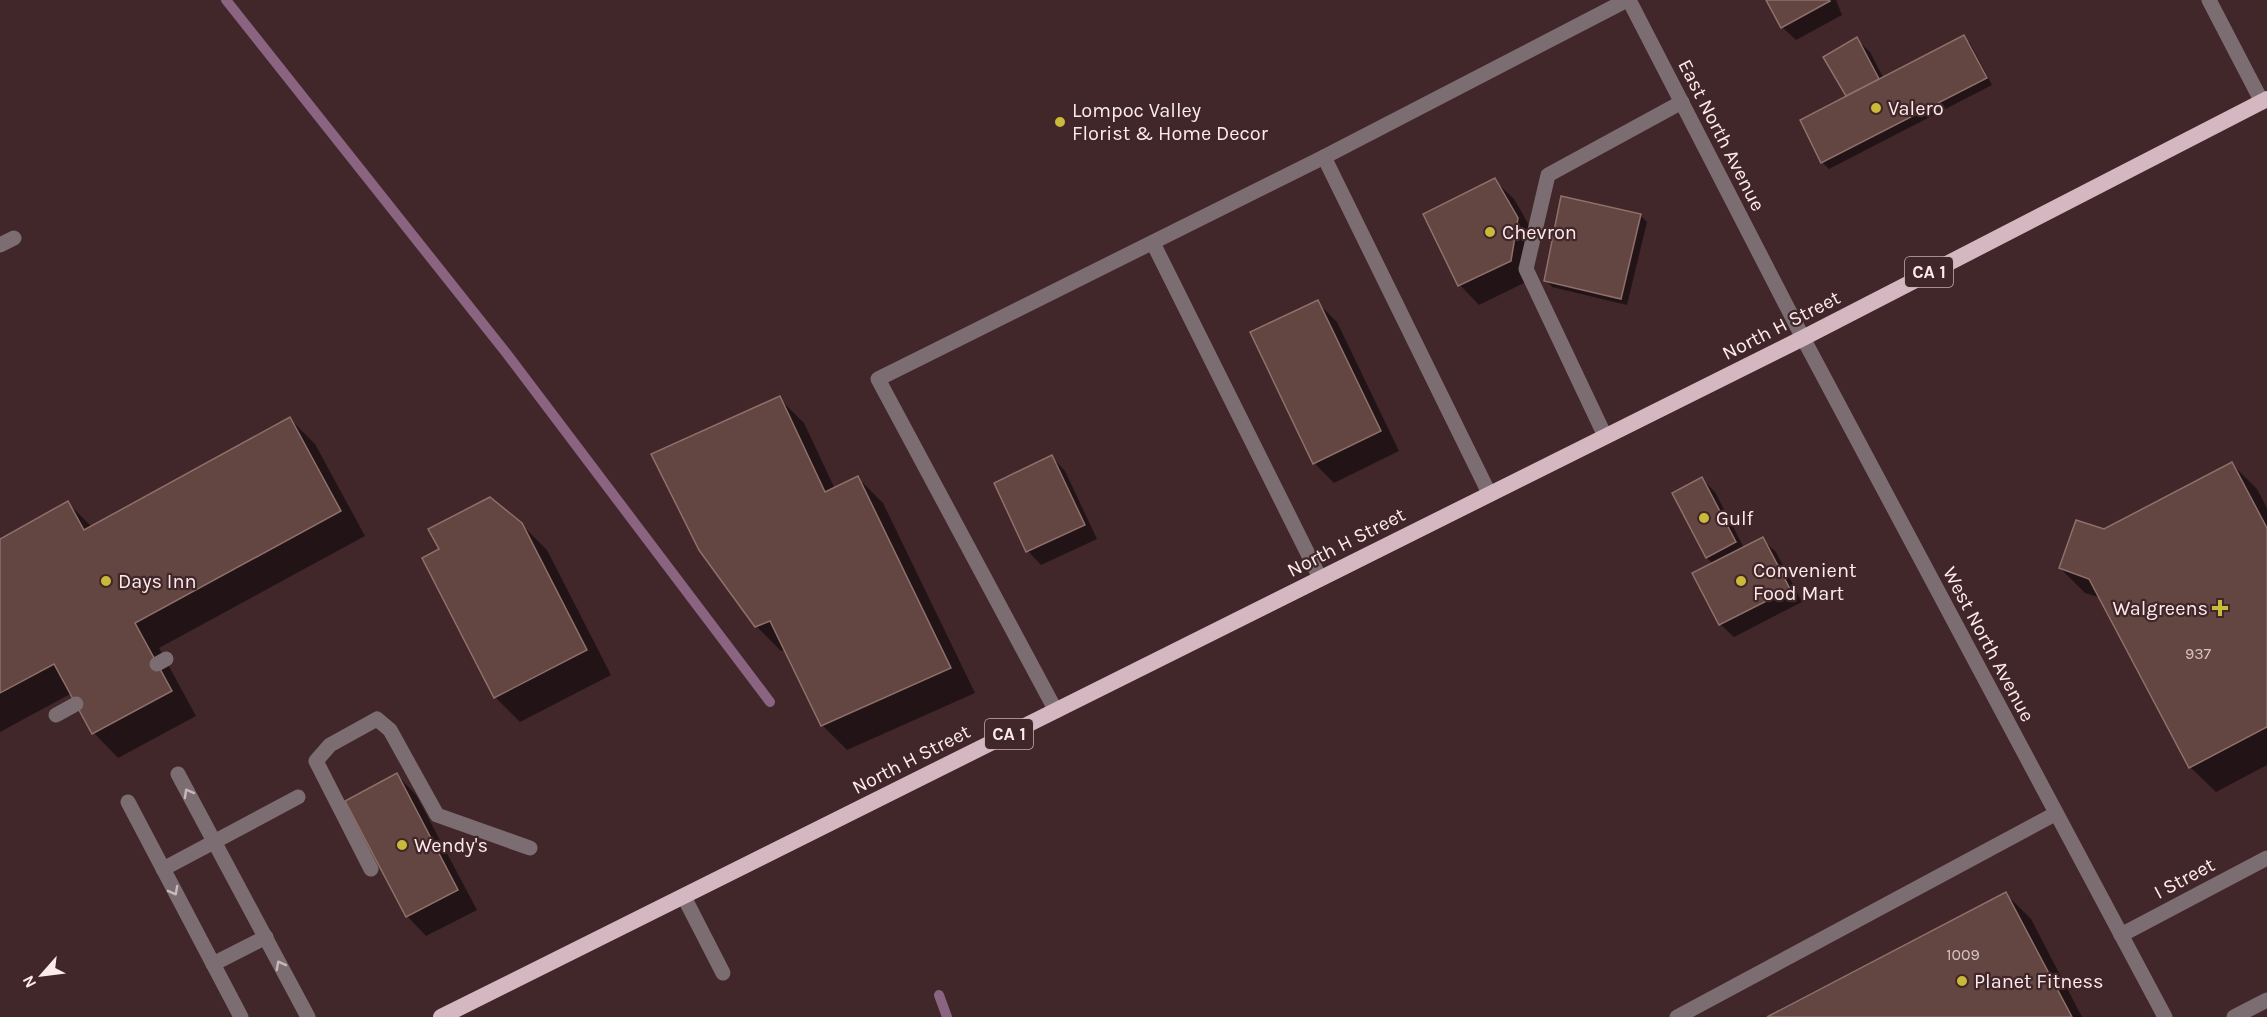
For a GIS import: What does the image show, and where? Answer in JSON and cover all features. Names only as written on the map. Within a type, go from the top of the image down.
[{"type":"highway","name":"North H Street","points":[[441,1017],[1803,338],[2264,101]]},
{"type":"street","name":"East North Avenue","points":[[1628,0],[1778,290]]},
{"type":"street","points":[[1056,711],[878,379],[1324,157],[1628,0]]},
{"type":"street","points":[[2209,0],[2264,101]]},
{"type":"street","points":[[1605,435],[1526,269],[1548,175],[1682,102]]},
{"type":"street","points":[[1324,157],[1489,493]]},
{"type":"street","points":[[0,245],[14,238]]},
{"type":"street","points":[[1153,243],[1320,578]]},
{"type":"street","name":"West North Avenue","points":[[1778,290],[2165,1017]]},
{"type":"street","points":[[56,715],[76,704]]},
{"type":"street","points":[[371,869],[316,761],[330,745],[377,719],[390,730],[437,815],[530,848]]},
{"type":"street","points":[[177,774],[308,1017]]},
{"type":"street","points":[[163,869],[298,797]]},
{"type":"street","points":[[128,802],[241,1017]]},
{"type":"street","points":[[1677,1017],[2055,814]]},
{"type":"street","name":"I Street","points":[[2121,935],[2267,858]]},
{"type":"street","points":[[684,897],[723,973]]},
{"type":"street","points":[[213,964],[266,937]]},
{"type":"street","points":[[2234,1017],[2267,1000]]},
{"type":"building","points":[[1766,0],[1829,0],[1830,1],[1781,28]]},
{"type":"building","name":"Valero","points":[[1964,35],[1987,78],[1821,163],[1800,120]]},
{"type":"building","points":[[1857,37],[1879,79],[1846,96],[1823,57]]},
{"type":"building","points":[[1495,178],[1518,218],[1511,261],[1458,286],[1423,214]]},
{"type":"building","points":[[1561,196],[1641,214],[1621,299],[1544,281]]},
{"type":"building","points":[[1318,300],[1381,431],[1313,464],[1250,332]]},
{"type":"building","points":[[780,396],[825,492],[858,476],[951,668],[821,726],[770,621],[755,627],[699,550],[651,454]]},
{"type":"building","name":"Days Inn","points":[[290,417],[341,511],[135,623],[172,691],[92,734],[54,664],[0,693],[0,539],[68,501],[84,530]]},
{"type":"building","points":[[1052,455],[1085,525],[1026,552],[994,483]]},
{"type":"building","name":"Walgreens","points":[[2232,462],[2267,528],[2267,727],[2189,768],[2089,579],[2059,568],[2076,520],[2104,529]]},
{"type":"building","name":"Gulf","points":[[1702,477],[1736,542],[1706,558],[1672,493]]},
{"type":"building","points":[[490,497],[522,523],[587,650],[494,698],[422,558],[439,549],[428,529]]},
{"type":"building","name":"Convenient Food Mart","points":[[1763,537],[1790,589],[1719,625],[1692,573]]},
{"type":"building","name":"Wendy's","points":[[397,773],[458,890],[406,917],[345,801]]},
{"type":"building","points":[[2006,892],[2072,1017],[1767,1017]]},
{"type":"waterway","points":[[226,0],[507,354],[770,702]]},
{"type":"waterway","points":[[939,995],[947,1017]]},
{"type":"place","name":"Valero","points":[[1876,108]]},
{"type":"place","name":"Lompoc Valley Florist & Home Decor","points":[[1060,122]]},
{"type":"place","name":"Chevron","points":[[1490,232]]},
{"type":"place","name":"Gulf","points":[[1704,518]]},
{"type":"place","name":"Days Inn","points":[[106,581]]},
{"type":"place","name":"Convenient Food Mart","points":[[1741,581]]},
{"type":"place","name":"Walgreens","points":[[2220,608]]},
{"type":"place","name":"Wendy's","points":[[402,845]]},
{"type":"place","name":"Planet Fitness","points":[[1962,981]]}]
